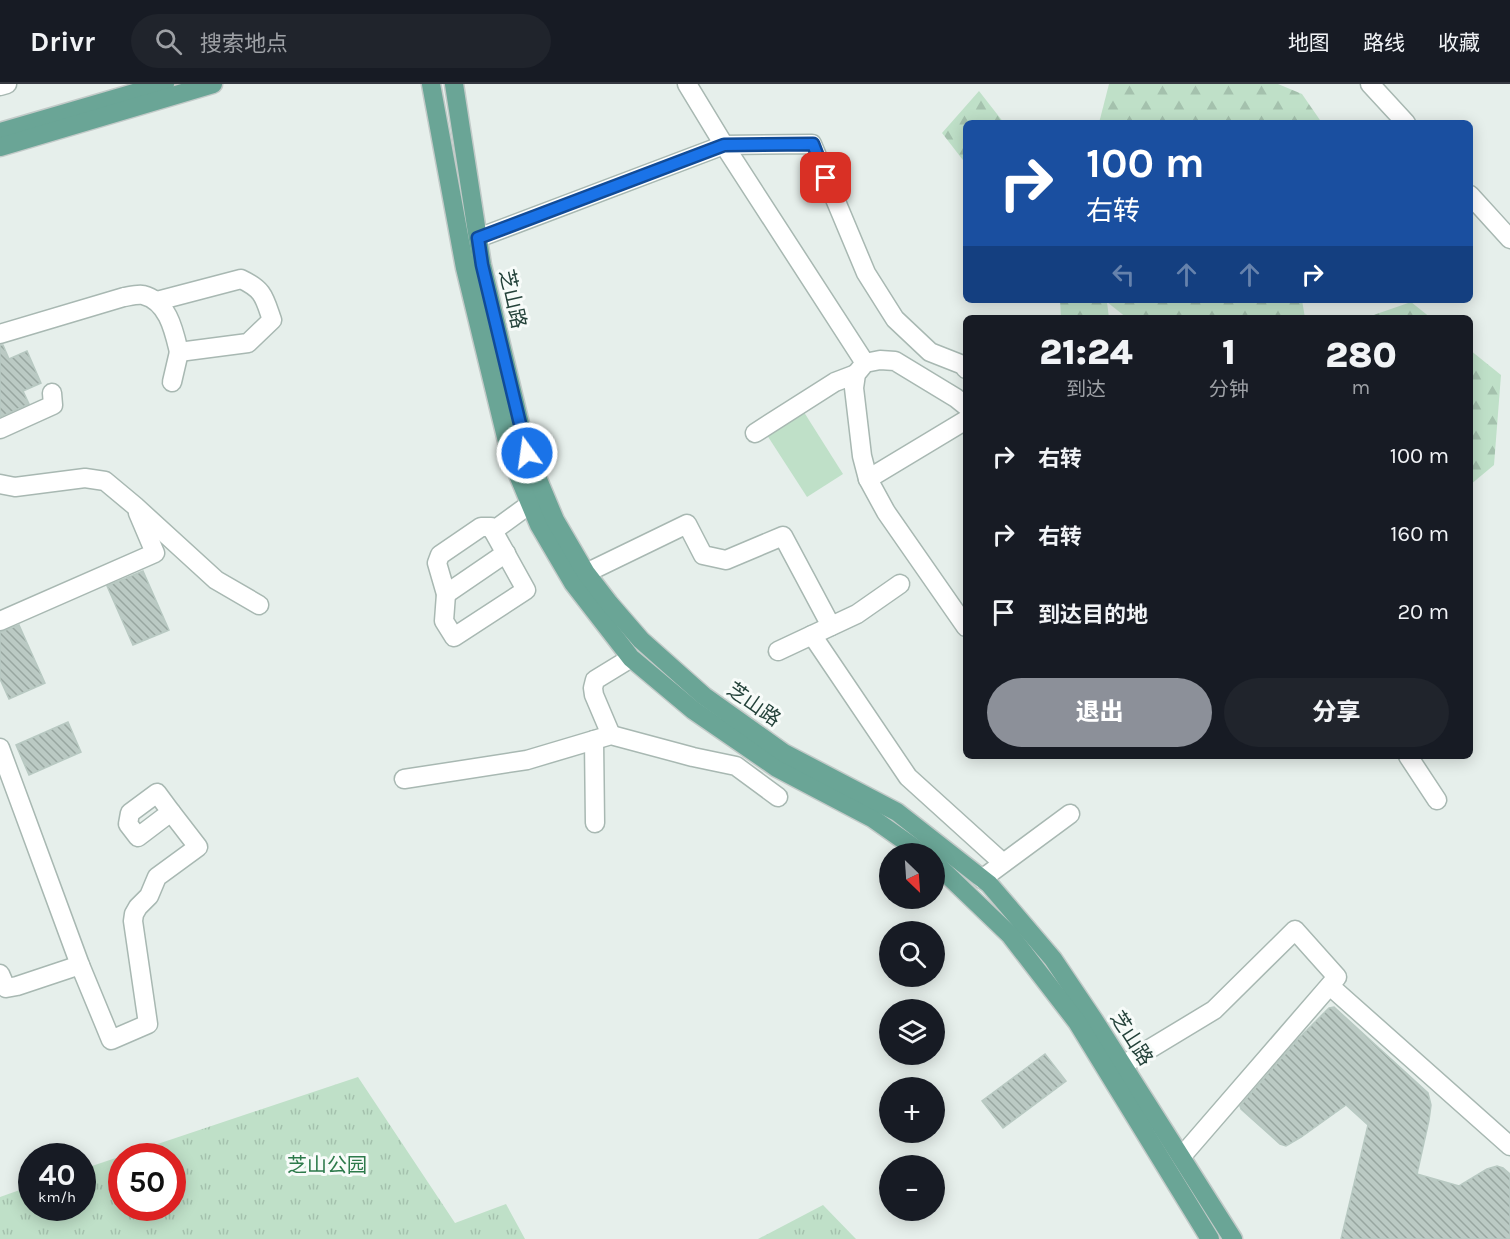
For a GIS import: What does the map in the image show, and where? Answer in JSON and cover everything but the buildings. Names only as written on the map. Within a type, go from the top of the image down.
[{"type":"main road","points":[[0,132],[165,84]]},
{"type":"main road","points":[[0,147],[213,84]]},
{"type":"main road","name":"芝山路","points":[[454,84],[482,265],[527,453],[555,520],[586,573],[641,640],[704,696],[784,753],[897,812],[989,884],[1053,959],[1182,1156],[1233,1239]]},
{"type":"main road","points":[[430,85],[465,268],[511,458],[539,525],[573,584],[631,658],[693,710],[777,768],[872,818],[907,843]]},
{"type":"main road","points":[[945,873],[1010,935],[1077,1022],[1210,1239]]},
{"type":"street","points":[[0,86],[7,84]]},
{"type":"street","points":[[687,84],[860,369],[854,388],[862,456],[868,479],[886,512],[960,606]]},
{"type":"street","points":[[1370,84],[1403,120]]},
{"type":"street","points":[[478,238],[724,145],[813,144],[866,273],[895,319],[930,352],[963,365]]},
{"type":"street","points":[[1473,198],[1510,239]]},
{"type":"street","points":[[157,301],[241,279],[256,287],[265,300],[272,320],[248,343],[179,352]]},
{"type":"street","points":[[0,334],[124,297],[142,294],[157,301],[169,318],[179,352],[172,382]]},
{"type":"street","points":[[755,433],[835,382],[880,360],[895,361],[963,404]]},
{"type":"street","points":[[0,429],[53,405],[52,393]]},
{"type":"street","points":[[868,479],[963,422]]},
{"type":"street","points":[[0,484],[15,487],[85,478],[105,481],[216,580],[259,605]]},
{"type":"street","points":[[493,531],[530,504]]},
{"type":"street","points":[[0,621],[155,553],[135,506]]},
{"type":"street","points":[[586,573],[687,524],[703,555],[726,560],[783,537],[831,626]]},
{"type":"street","points":[[481,527],[491,527],[493,531],[526,590],[454,637],[444,621],[446,594],[438,563],[440,555],[481,527]]},
{"type":"street","points":[[446,594],[506,553]]},
{"type":"street","points":[[778,651],[856,614],[900,584]]},
{"type":"street","points":[[813,635],[908,777],[1003,863]]},
{"type":"street","points":[[595,823],[603,738],[593,688],[595,680],[631,658]]},
{"type":"street","points":[[404,779],[527,760],[603,738],[736,766],[778,797]]},
{"type":"street","points":[[0,748],[80,964],[111,1040],[148,1024],[133,921],[134,914],[149,896],[158,878],[198,847],[171,812]]},
{"type":"street","points":[[1410,759],[1437,800]]},
{"type":"street","points":[[981,879],[1070,814]]},
{"type":"street","points":[[1123,1065],[1214,1010],[1295,930],[1337,977],[1182,1156]]},
{"type":"street","points":[[2,984],[17,986],[80,964]]},
{"type":"street","points":[[1330,986],[1510,1146]]},
{"type":"green space","points":[[1109,84],[1278,84],[1302,94],[1320,120],[1100,120]]},
{"type":"green space","points":[[979,91],[1002,120],[963,120],[963,160],[942,133]]},
{"type":"green space","points":[[1060,303],[1107,303],[1109,315],[1061,315]]},
{"type":"green space","points":[[1108,303],[1302,303],[1304,315],[1123,315]]},
{"type":"green space","points":[[1412,303],[1427,315],[1374,315]]},
{"type":"green space","points":[[1473,352],[1501,375],[1494,465],[1473,482]]},
{"type":"green space","points":[[802,409],[843,474],[807,497],[765,432]]},
{"type":"green space","name":"芝山公园","points":[[358,1077],[455,1223],[506,1204],[525,1239],[0,1239],[0,1197],[18,1191],[18,1221],[96,1221],[96,1165],[108,1161],[108,1221],[186,1221],[186,1143],[161,1143]]},
{"type":"green space","points":[[823,1205],[856,1239],[758,1239]]},
{"type":"route","points":[[527,453],[482,265],[478,238],[724,145],[813,144],[826,178]]}]
